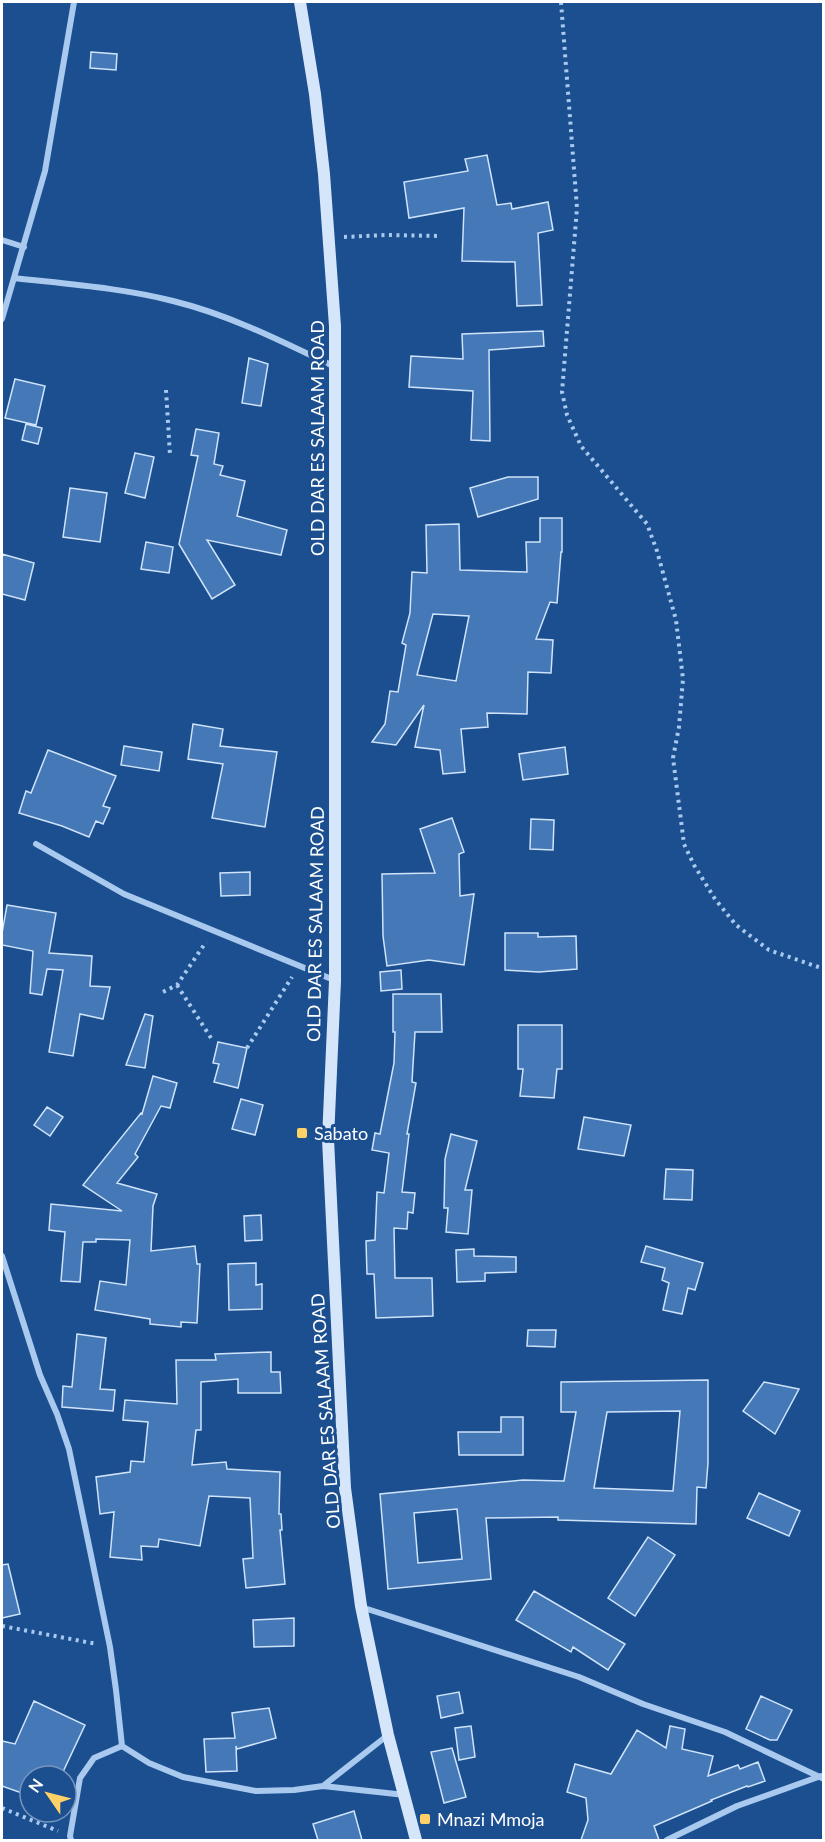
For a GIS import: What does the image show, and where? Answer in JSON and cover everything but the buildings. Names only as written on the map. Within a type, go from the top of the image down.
[{"type":"street","points":[[2,319],[45,171],[74,2]]},
{"type":"street","name":"OLD DAR ES SALAAM ROAD","points":[[300,2],[315,94],[335,326],[335,981],[328,1150],[345,1488],[361,1606],[388,1735],[416,1840]]},
{"type":"street","points":[[2,240],[24,247]]},
{"type":"street","points":[[14,278],[98,287],[174,301],[253,328],[336,367]]},
{"type":"street","points":[[36,844],[124,894],[335,981]]},
{"type":"street","points":[[2,1256],[40,1375],[69,1449],[110,1647],[122,1746]]},
{"type":"street","points":[[361,1606],[579,1677],[644,1704],[725,1732],[822,1777]]},
{"type":"street","points":[[323,1786],[388,1735]]},
{"type":"street","points":[[122,1746],[149,1763],[183,1777],[256,1791],[294,1790],[323,1786],[405,1795]]},
{"type":"street","points":[[70,1838],[80,1778],[94,1758],[122,1746]]},
{"type":"street","points":[[667,1840],[736,1806],[822,1777]]},
{"type":"path","points":[[561,2],[577,208],[562,392],[567,415],[581,446],[647,524],[676,620],[684,678],[673,758],[684,844],[715,899],[736,925],[769,950],[824,969]]},
{"type":"path","points":[[329,238],[385,235],[441,236]]},
{"type":"path","points":[[166,390],[170,455]]},
{"type":"path","points":[[163,992],[177,985],[214,931]]},
{"type":"path","points":[[247,1048],[299,966]]},
{"type":"path","points":[[177,985],[211,1038]]},
{"type":"path","points":[[2,1626],[110,1647]]},
{"type":"path","points":[[2,1808],[70,1838]]},
{"type":"place","name":"Sabato","points":[[302,1133]]},
{"type":"place","name":"Mnazi Mmoja","points":[[425,1819]]}]
